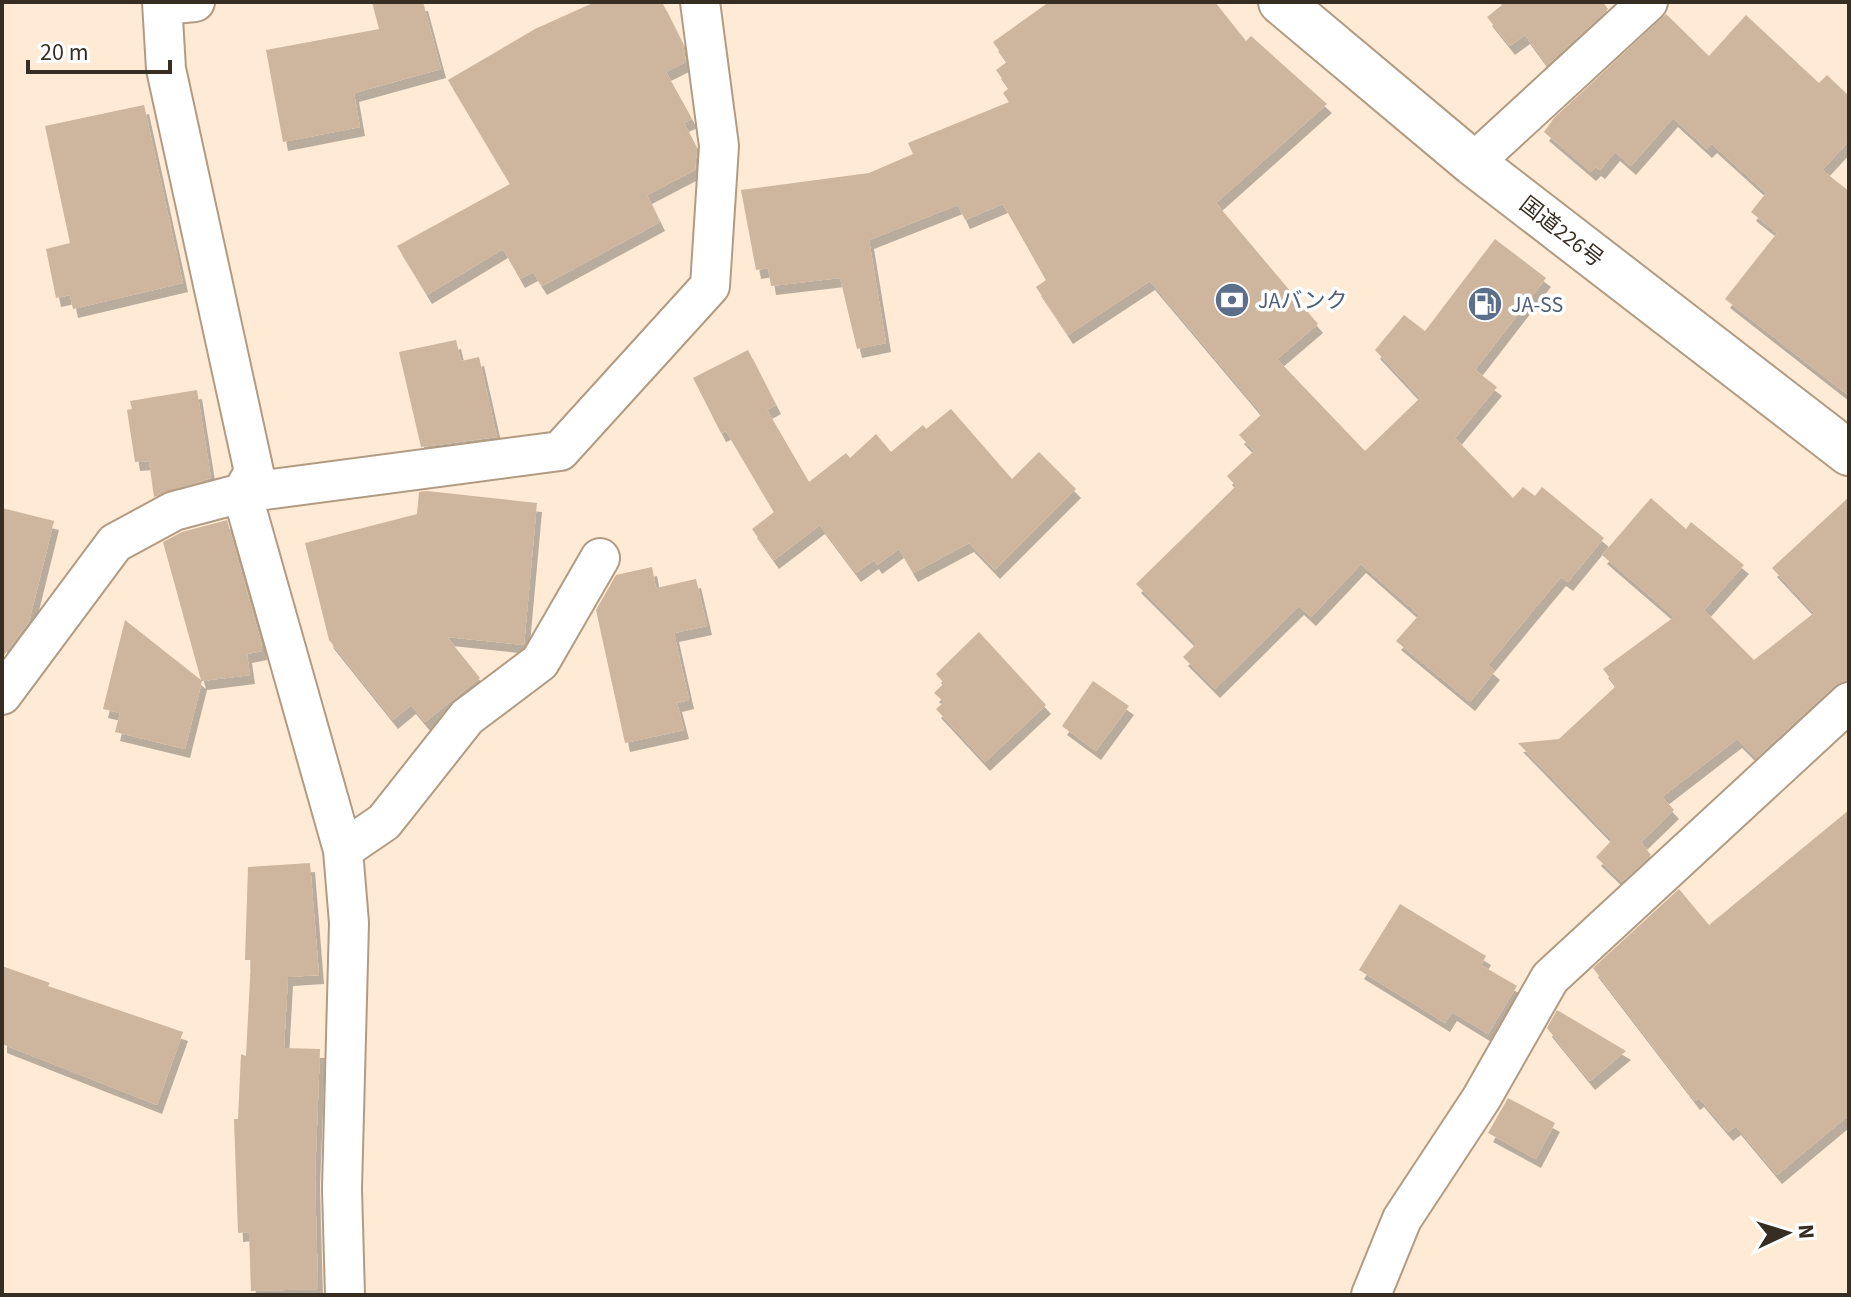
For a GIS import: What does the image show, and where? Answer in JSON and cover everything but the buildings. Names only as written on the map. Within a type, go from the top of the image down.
[{"type":"highway","name":"国道226号","points":[[1281,2],[1473,163],[1849,453]]},
{"type":"street","points":[[5,684],[67,612],[115,543],[174,511],[242,493],[560,451],[710,286],[719,146],[700,2]]},
{"type":"street","points":[[1473,163],[1648,2]]},
{"type":"street","points":[[173,3],[166,69],[254,472],[242,493],[343,850],[349,923],[342,1189],[345,1295]]},
{"type":"street","points":[[343,850],[384,822],[467,717],[540,662],[600,558]]},
{"type":"street","points":[[1371,1295],[1402,1219],[1481,1099],[1550,978],[1849,702]]},
{"type":"place","name":"JAバンク","points":[[1232,300]]},
{"type":"place","name":"JA-SS","points":[[1485,304]]}]
